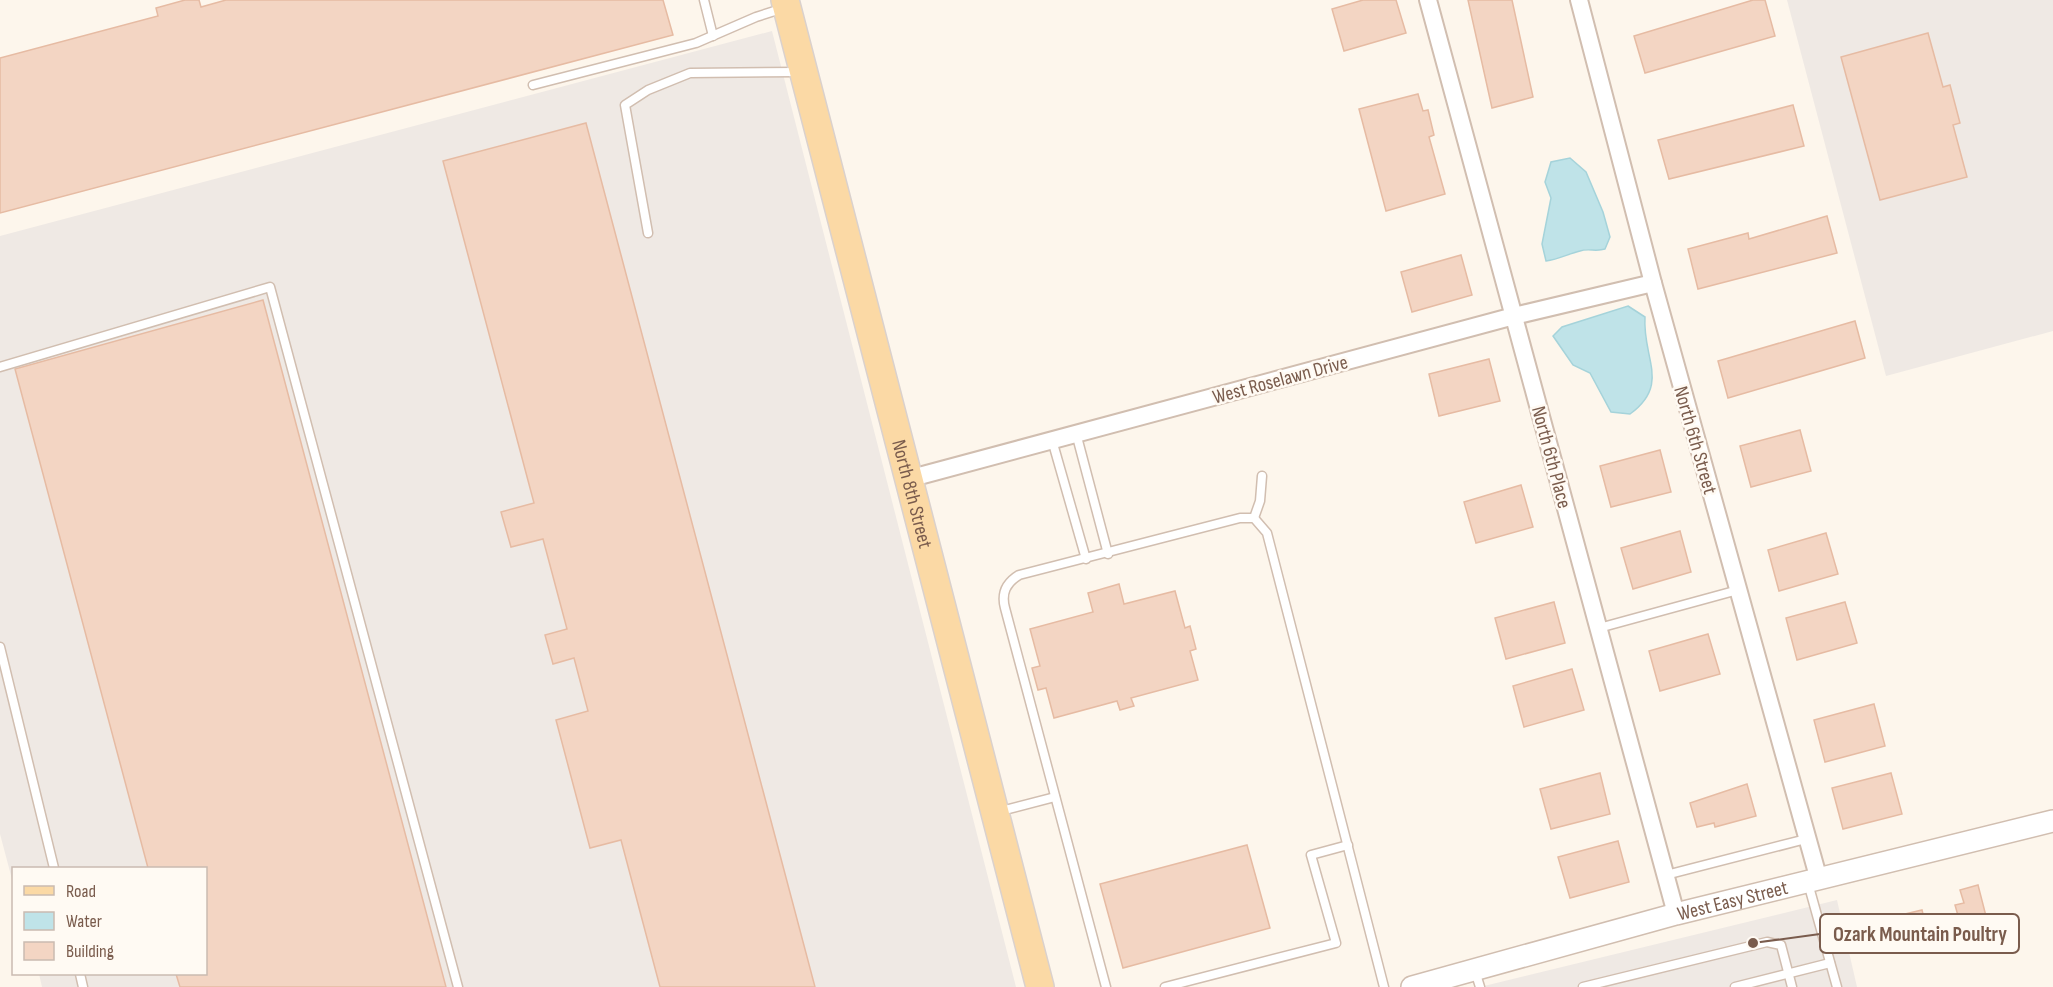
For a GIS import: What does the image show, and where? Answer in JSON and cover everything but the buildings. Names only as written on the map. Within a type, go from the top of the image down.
[{"type":"main road","name":"North 8th Street","points":[[786,4],[1040,987]]},
{"type":"street","name":"North 6th Place","points":[[1428,0],[1676,914]]},
{"type":"street","name":"North 6th Street","points":[[1579,0],[1653,284],[1806,839],[1813,881]]},
{"type":"street","name":"West Roselawn Drive","points":[[908,479],[1514,316],[1653,284]]},
{"type":"street","name":"West Easy Street","points":[[1412,987],[1478,979],[1676,914],[2053,821]]},
{"type":"lane","points":[[704,0],[713,36]]},
{"type":"lane","points":[[533,86],[696,43],[786,4]]},
{"type":"lane","points":[[648,233],[625,105],[648,90],[690,73],[802,72]]},
{"type":"lane","points":[[0,367],[270,287],[458,987]]},
{"type":"lane","points":[[1076,433],[1108,554]]},
{"type":"lane","points":[[1052,440],[1086,559]]},
{"type":"lane","points":[[1254,518],[1260,501],[1262,476]]},
{"type":"lane","points":[[1106,987],[1003,599],[1007,585],[1019,575],[1108,554],[1240,518],[1254,518],[1267,533],[1384,987]]},
{"type":"lane","points":[[1599,628],[1738,590]]},
{"type":"lane","points":[[0,647],[54,867]]},
{"type":"lane","points":[[995,813],[1055,797]]},
{"type":"lane","points":[[1666,874],[1806,839]]},
{"type":"lane","points":[[1165,987],[1336,943],[1311,855],[1348,845]]},
{"type":"lane","points":[[1813,881],[1837,987]]},
{"type":"lane","points":[[1583,987],[1767,942],[1781,945],[1792,987]]},
{"type":"lane","points":[[1735,987],[1830,963]]},
{"type":"shaded area","points":[[1787,0],[2053,0],[2053,331],[1886,376]]},
{"type":"shaded area","points":[[772,31],[1016,987],[42,987],[39,975],[207,975],[207,867],[12,867],[12,879],[0,834],[0,236]]},
{"type":"shaded area","points":[[1837,900],[1857,987],[1480,987]]},
{"type":"water","points":[[1570,158],[1586,172],[1603,212],[1610,237],[1605,249],[1583,250],[1546,261],[1542,244],[1551,198],[1545,182],[1551,162]]},
{"type":"water","points":[[1628,306],[1645,317],[1645,332],[1652,370],[1649,392],[1642,403],[1630,414],[1611,412],[1590,373],[1573,365],[1553,336],[1562,327]]},
{"type":"place","name":"Ozark Mountain Poultry","points":[[1753,943]]}]
